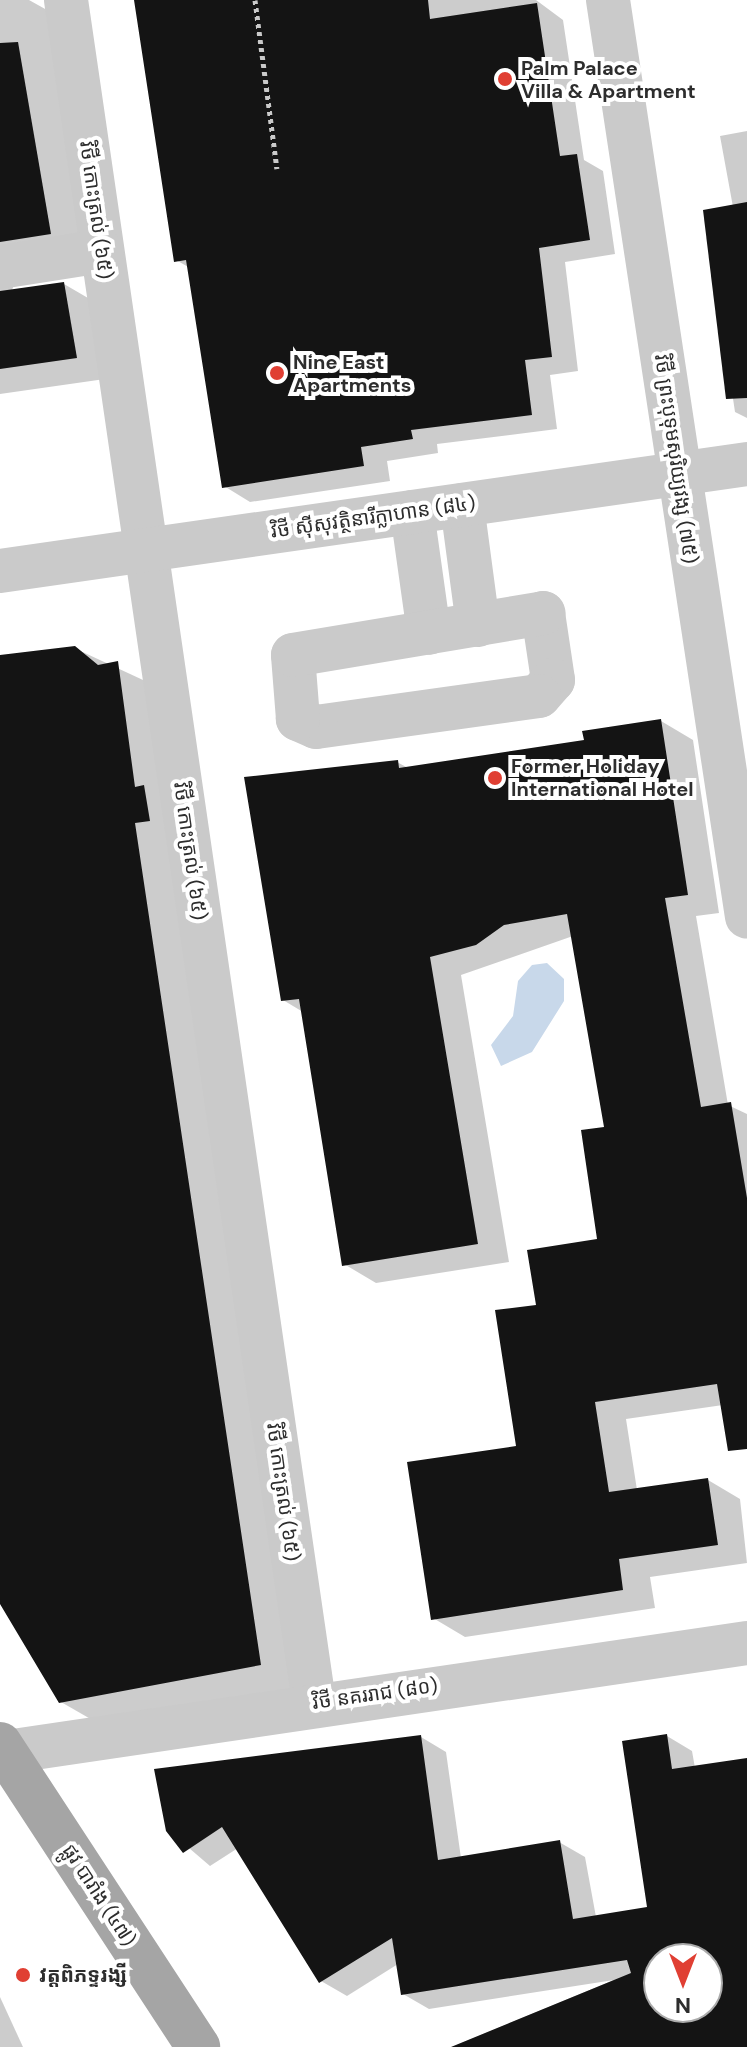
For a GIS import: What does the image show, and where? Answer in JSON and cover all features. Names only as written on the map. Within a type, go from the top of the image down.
[{"type":"main road","name":"ផ្លូវ បារាំង (៤៧)","points":[[1,1749],[198,2047]]},
{"type":"street","name":"វិថី កោះត្រល់ (៦៥)","points":[[66,0],[314,1702]]},
{"type":"street","name":"វិថី ព្រះបុទុមសុរិយ្យវង្ស (៧៥)","points":[[608,0],[747,917]]},
{"type":"street","points":[[0,267],[102,251]]},
{"type":"street","name":"វិថី ស៊ីសុវត្ថិនារីក្លាហាន (៨៤)","points":[[0,571],[747,464]]},
{"type":"street","points":[[462,505],[478,625]]},
{"type":"street","points":[[412,512],[429,633]]},
{"type":"street","points":[[543,613],[550,689],[316,727],[298,719],[293,655],[429,633],[543,613]]},
{"type":"street","name":"វិថី នគររាជ (៨០)","points":[[1,1749],[314,1702],[747,1643]]},
{"type":"path","points":[[255,0],[277,169]]},
{"type":"water","points":[[547,963],[564,979],[564,1001],[532,1052],[501,1066],[491,1045],[513,1016],[518,981],[532,965]]},
{"type":"building","points":[[134,0],[428,0],[430,19],[537,3],[560,156],[577,154],[590,240],[539,248],[552,357],[525,360],[532,415],[411,430],[413,439],[361,447],[364,466],[222,488],[186,260],[174,262]]},
{"type":"building","points":[[18,42],[51,234],[0,242],[0,43]]},
{"type":"building","points":[[747,202],[747,398],[726,399],[703,210]]},
{"type":"building","points":[[64,282],[77,358],[0,369],[0,291]]},
{"type":"building","points":[[75,646],[98,665],[118,661],[135,787],[144,785],[150,821],[135,823],[261,1665],[59,1703],[0,1604],[0,655]]},
{"type":"building","points":[[661,719],[688,895],[665,898],[701,1107],[731,1102],[747,1198],[747,1449],[728,1451],[717,1384],[595,1402],[609,1492],[708,1478],[718,1545],[619,1559],[623,1590],[431,1620],[407,1462],[516,1446],[495,1310],[536,1305],[527,1250],[597,1239],[581,1130],[604,1127],[567,914],[504,925],[476,945],[430,957],[478,1244],[342,1266],[299,999],[281,1001],[244,777],[398,760],[399,768],[584,740],[582,731]]},
{"type":"building","points":[[667,1734],[672,1769],[747,1758],[747,2047],[451,2047],[631,1973],[627,1960],[401,1995],[392,1938],[319,1983],[222,1827],[183,1853],[166,1831],[154,1769],[421,1735],[438,1860],[560,1840],[573,1919],[647,1907],[622,1741]]},
{"type":"place","name":"Palm Palace Villa & Apartment","points":[[505,79]]},
{"type":"place","name":"Nine East Apartments","points":[[277,373]]},
{"type":"place","name":"Former Holiday International Hotel","points":[[495,778]]},
{"type":"place","name":"វត្តពិភទ្ទរង្សី","points":[[23,1975]]}]
